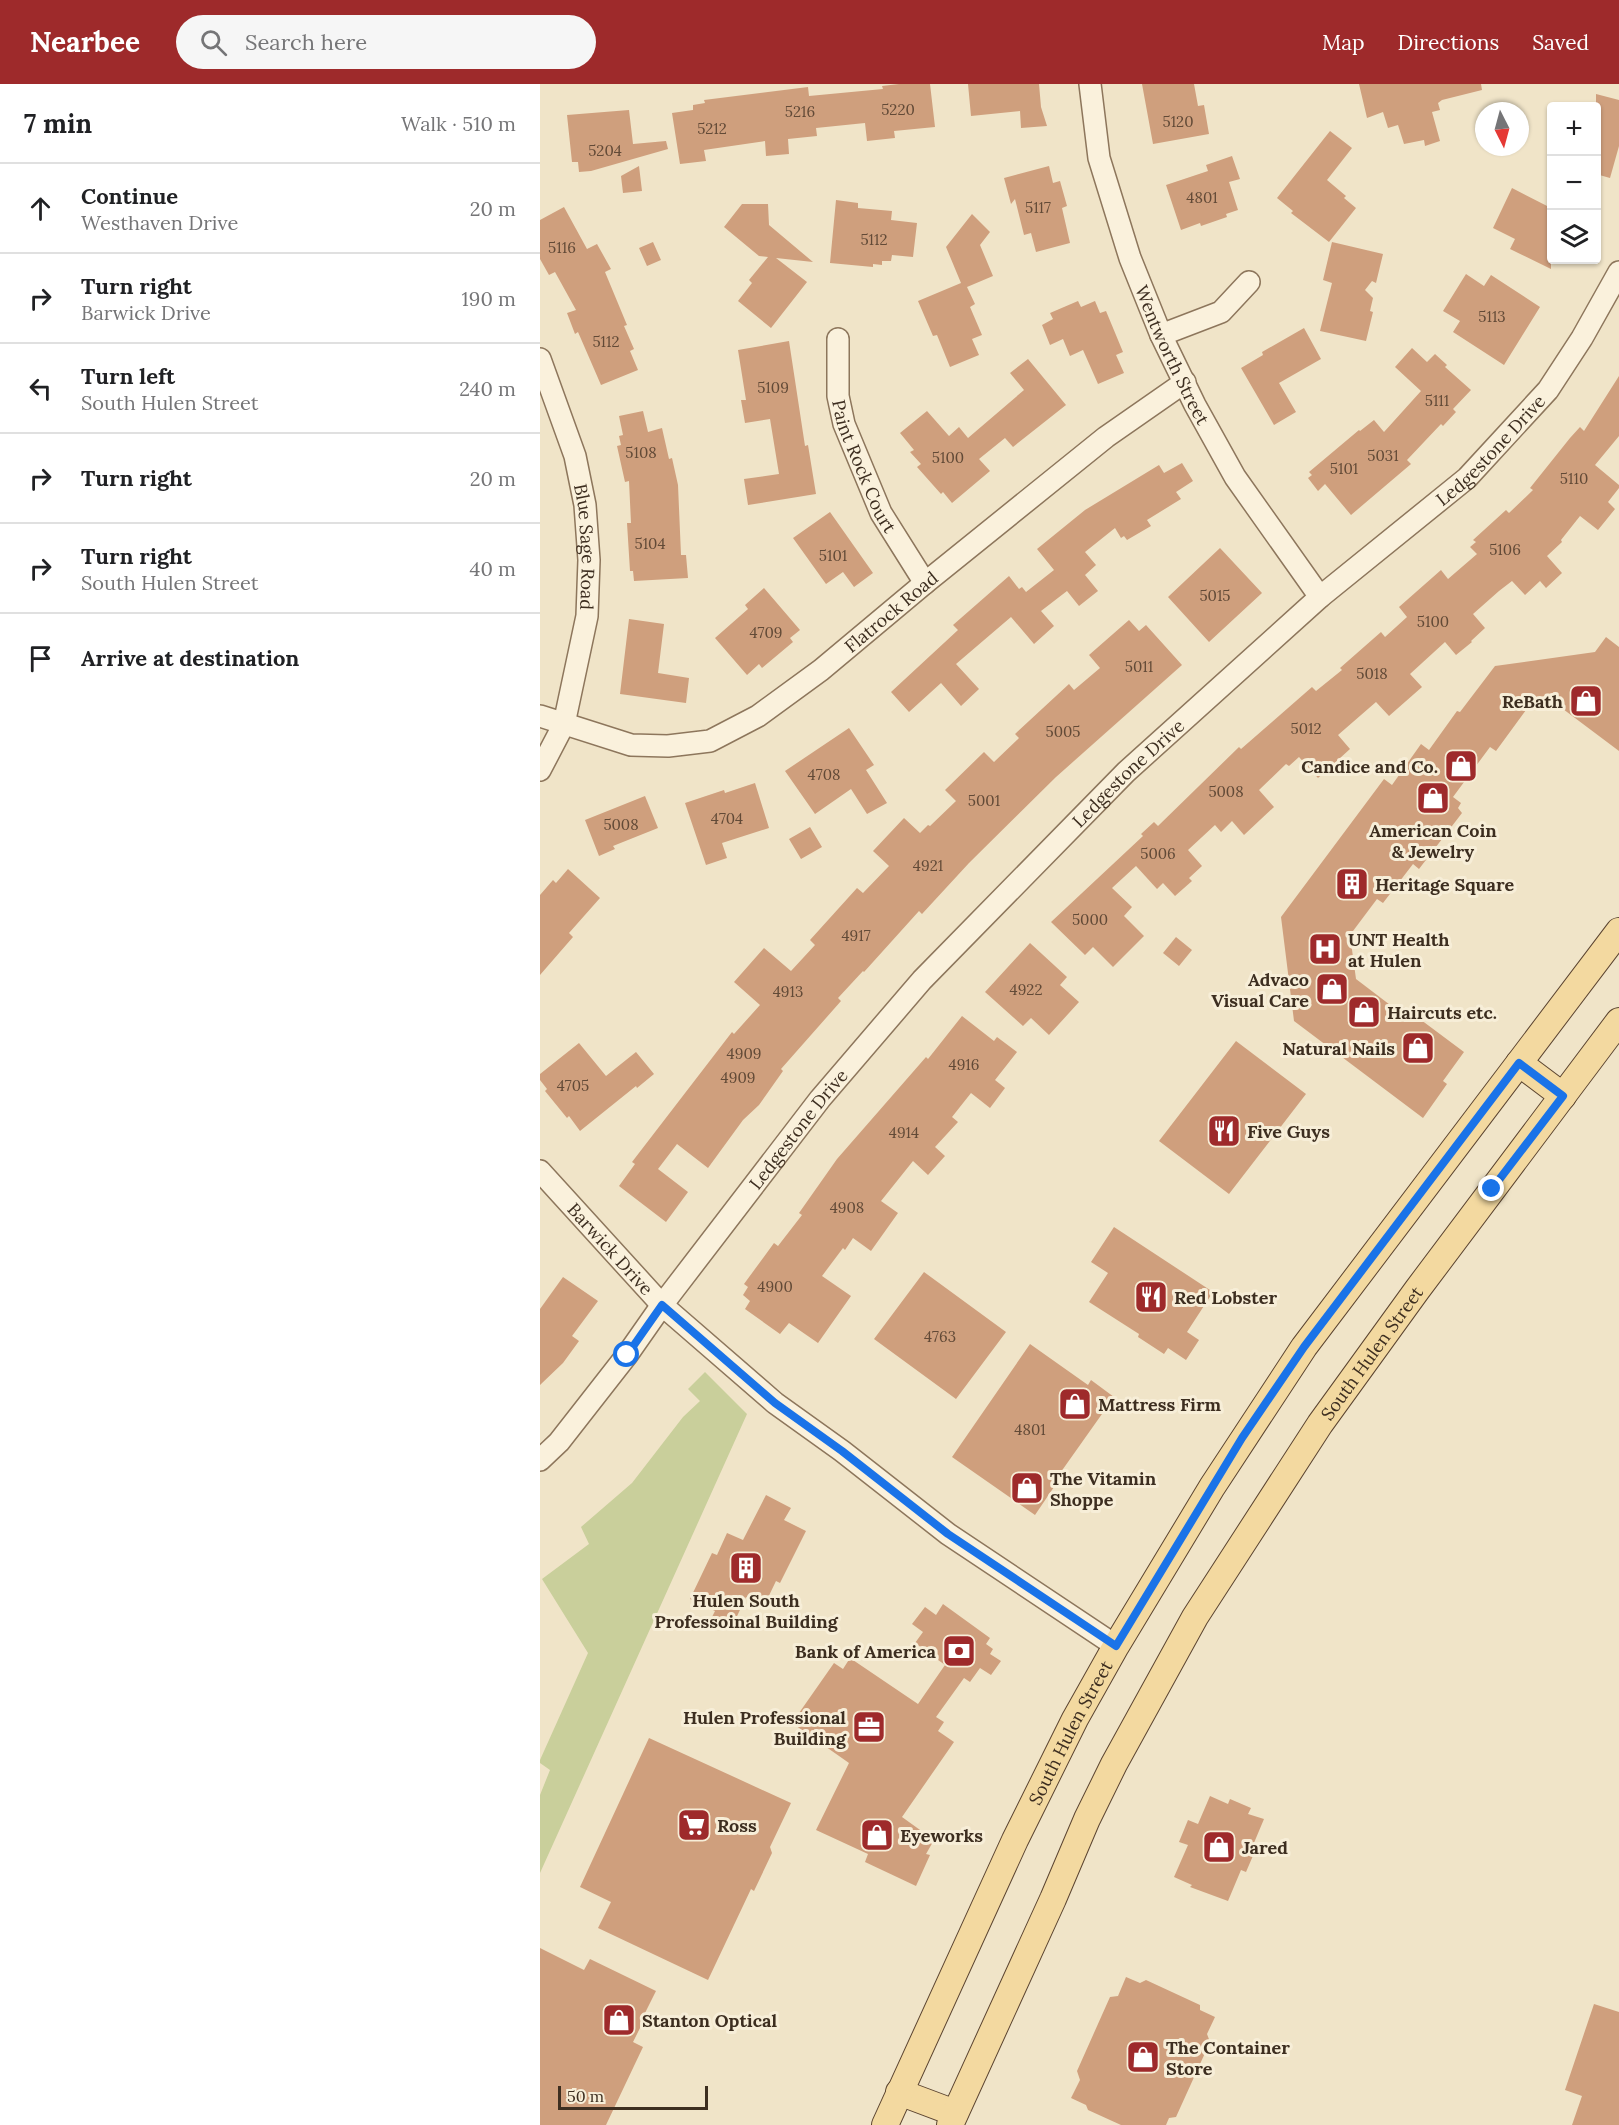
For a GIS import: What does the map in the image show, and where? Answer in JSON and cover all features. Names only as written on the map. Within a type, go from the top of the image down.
[{"type":"main road","name":"South Hulen Street","points":[[885,2125],[1015,1840],[1075,1719],[1116,1646],[1242,1438],[1304,1347],[1619,931]]},
{"type":"main road","name":"South Hulen Street","points":[[952,2119],[1053,1899],[1087,1819],[1114,1764],[1194,1617],[1320,1424],[1417,1290],[1619,1022]]},
{"type":"main road","points":[[1519,1063],[1563,1096]]},
{"type":"main road","points":[[899,2092],[952,2119]]},
{"type":"street","name":"Wentworth Street","points":[[1090,84],[1099,158],[1130,258],[1161,335],[1195,405],[1235,477],[1320,597]]},
{"type":"street","name":"Ledgestone Drive","points":[[540,1460],[559,1442],[607,1381],[662,1305],[820,1099],[922,980],[1126,772],[1320,597],[1467,478],[1548,390],[1582,338],[1619,272]]},
{"type":"street","points":[[1161,335],[1221,312],[1250,282]]},
{"type":"street","name":"Paint Rock Court","points":[[838,339],[838,396],[844,424],[881,513],[925,583]]},
{"type":"street","name":"Blue Sage Road","points":[[540,359],[575,456],[585,504],[589,560],[587,616],[564,724],[540,770]]},
{"type":"street","name":"Flatrock Road","points":[[540,716],[631,745],[668,746],[710,741],[758,716],[821,670],[1106,437],[1185,382]]},
{"type":"street","name":"Barwick Drive","points":[[540,1171],[662,1305],[775,1403],[842,1451],[948,1534],[1116,1646]]},
{"type":"green space","points":[[705,1372],[747,1414],[540,1873],[540,1795],[550,1770],[540,1763],[540,1760],[588,1653],[542,1579],[589,1544],[581,1527],[632,1483],[683,1417],[700,1401],[688,1389]]},
{"type":"building","points":[[930,84],[935,127],[894,131],[895,138],[867,141],[865,123],[816,128],[817,136],[788,139],[789,154],[766,156],[765,141],[704,150],[706,161],[680,164],[672,113],[693,110],[693,105],[705,103],[704,100],[808,87],[809,96],[883,89],[882,86]]},
{"type":"building","points":[[968,84],[1039,84],[1041,107],[1047,126],[1021,128],[1020,111],[971,116]]},
{"type":"building","points":[[1142,84],[1194,84],[1198,106],[1204,105],[1209,134],[1153,144]]},
{"type":"building","points":[[1359,84],[1481,84],[1482,90],[1438,103],[1440,110],[1432,112],[1440,141],[1425,146],[1424,140],[1404,144],[1398,125],[1388,128],[1383,112],[1367,118]]},
{"type":"building","points":[[1596,94],[1619,100],[1619,146],[1610,178],[1601,175],[1601,102],[1596,102]]},
{"type":"building","points":[[629,110],[633,144],[666,141],[668,149],[591,171],[579,172],[578,162],[572,162],[567,115]]},
{"type":"building","points":[[1330,131],[1352,148],[1327,180],[1356,208],[1329,242],[1291,213],[1293,211],[1277,198]]},
{"type":"building","points":[[1232,156],[1240,179],[1229,182],[1238,210],[1226,214],[1227,217],[1181,230],[1166,185],[1208,171],[1206,165]]},
{"type":"building","points":[[639,166],[642,191],[623,193],[621,176]]},
{"type":"building","points":[[1049,166],[1053,183],[1060,181],[1067,206],[1062,208],[1070,243],[1036,252],[1031,233],[1024,235],[1015,199],[1011,204],[1004,178]]},
{"type":"building","points":[[1512,188],[1547,206],[1547,264],[1551,264],[1551,269],[1510,249],[1515,239],[1493,228]]},
{"type":"building","points":[[836,200],[858,203],[858,208],[892,211],[891,220],[917,223],[913,257],[892,255],[891,261],[882,261],[882,265],[873,264],[873,267],[830,263]]},
{"type":"building","points":[[742,204],[768,204],[769,225],[813,262],[776,258],[807,282],[771,328],[738,301],[752,283],[749,280],[768,257],[759,256],[724,227]]},
{"type":"building","points":[[564,207],[587,249],[597,244],[611,269],[605,272],[627,325],[624,326],[634,349],[630,351],[638,370],[601,385],[578,332],[575,334],[567,313],[576,310],[555,272],[549,275],[540,259],[540,220]]},
{"type":"building","points":[[972,214],[990,232],[980,245],[993,276],[967,287],[975,304],[970,307],[982,335],[972,339],[979,355],[950,367],[937,335],[933,336],[918,301],[961,283],[946,247]]},
{"type":"building","points":[[653,242],[661,260],[647,266],[639,248]]},
{"type":"building","points":[[1332,242],[1383,254],[1376,283],[1372,281],[1365,290],[1373,298],[1370,311],[1373,312],[1366,341],[1320,331],[1332,283],[1323,280]]},
{"type":"building","points":[[1466,274],[1484,286],[1491,275],[1540,307],[1504,365],[1453,332],[1460,321],[1443,311]]},
{"type":"building","points":[[1078,301],[1081,307],[1095,301],[1100,313],[1106,311],[1123,352],[1116,355],[1124,373],[1098,384],[1083,350],[1070,356],[1063,339],[1050,345],[1042,325],[1053,319],[1050,313]]},
{"type":"building","points":[[1304,328],[1321,359],[1279,383],[1296,412],[1274,425],[1241,368],[1263,355],[1262,352]]},
{"type":"building","points":[[789,341],[805,446],[808,445],[816,494],[748,505],[744,479],[779,474],[770,419],[745,423],[741,400],[746,400],[738,350]]},
{"type":"building","points":[[1412,348],[1427,362],[1435,354],[1447,365],[1445,367],[1471,390],[1453,409],[1456,412],[1443,426],[1441,424],[1407,460],[1411,464],[1351,515],[1325,484],[1318,491],[1308,478],[1312,475],[1309,472],[1374,420],[1384,432],[1421,391],[1395,367]]},
{"type":"building","points":[[1028,359],[1066,405],[1013,447],[1005,438],[979,459],[990,471],[952,503],[917,467],[921,464],[910,452],[914,450],[900,433],[927,411],[949,436],[959,427],[968,438],[1024,390],[1010,373]]},
{"type":"building","points":[[1619,376],[1619,436],[1595,465],[1619,485],[1608,502],[1615,509],[1598,530],[1580,516],[1561,540],[1562,542],[1547,556],[1562,573],[1546,588],[1540,581],[1525,595],[1512,581],[1499,591],[1473,614],[1485,628],[1472,642],[1456,655],[1445,642],[1410,674],[1422,687],[1389,716],[1376,702],[1338,735],[1350,749],[1318,778],[1299,757],[1289,766],[1286,764],[1259,790],[1274,807],[1244,835],[1232,821],[1221,832],[1215,825],[1188,850],[1202,866],[1189,878],[1192,881],[1175,896],[1163,883],[1157,889],[1136,866],[1112,888],[1132,907],[1124,916],[1144,936],[1113,967],[1093,947],[1085,955],[1051,922],[1143,836],[1141,834],[1154,822],[1158,826],[1239,747],[1241,749],[1312,687],[1316,691],[1342,670],[1340,668],[1381,632],[1385,637],[1407,617],[1399,607],[1441,570],[1448,579],[1477,554],[1470,547],[1476,542],[1473,540],[1506,510],[1509,513],[1533,490],[1530,488],[1570,438],[1580,427],[1584,431]]},
{"type":"building","points":[[643,411],[648,432],[662,428],[669,459],[672,458],[678,485],[681,555],[686,555],[688,578],[634,581],[633,571],[630,571],[627,523],[631,523],[629,481],[625,482],[617,446],[621,445],[619,436],[623,435],[619,416]]},
{"type":"building","points":[[1182,463],[1193,481],[1176,492],[1181,499],[1147,520],[1151,526],[1127,540],[1124,536],[1121,538],[1115,528],[1085,552],[1096,565],[1085,575],[1098,591],[1079,606],[1067,591],[1041,611],[1054,626],[1034,644],[1011,617],[956,664],[979,689],[961,706],[941,683],[909,712],[891,692],[958,630],[953,625],[1009,576],[1019,589],[1022,587],[1026,592],[1054,570],[1037,549],[1085,510],[1159,465],[1164,473]]},
{"type":"building","points":[[830,512],[873,573],[854,587],[843,572],[826,584],[793,538]]},
{"type":"building","points":[[1220,548],[1262,593],[1209,642],[1168,597]]},
{"type":"building","points":[[764,588],[800,630],[790,638],[793,642],[762,668],[759,664],[747,675],[715,638],[748,609],[745,605]]},
{"type":"building","points":[[629,619],[664,624],[658,673],[689,678],[686,703],[620,694]]},
{"type":"building","points":[[1129,620],[1139,631],[1146,625],[1182,665],[1056,777],[969,863],[922,914],[919,911],[838,998],[841,1001],[781,1069],[783,1071],[759,1105],[743,1120],[708,1168],[677,1144],[658,1169],[688,1192],[666,1222],[619,1186],[635,1164],[632,1162],[732,1032],[734,1034],[760,1005],[734,982],[764,948],[791,971],[815,945],[810,940],[857,888],[863,893],[889,866],[873,851],[904,818],[920,833],[928,825],[930,826],[956,801],[945,790],[984,752],[994,762],[1019,738],[1015,734],[1069,684],[1074,690],[1100,668],[1089,655]]},
{"type":"building","name":"Heritage Square","points":[[1606,637],[1619,647],[1619,751],[1559,706],[1526,710],[1496,751],[1490,747],[1453,797],[1461,803],[1458,808],[1462,813],[1419,869],[1413,864],[1383,903],[1377,899],[1350,935],[1356,979],[1398,1011],[1401,1005],[1464,1052],[1443,1081],[1447,1084],[1423,1118],[1294,1021],[1281,917],[1384,779],[1392,785],[1421,744],[1429,750],[1457,711],[1460,712],[1495,666],[1595,652]]},
{"type":"building","points":[[849,728],[874,765],[866,770],[887,803],[867,814],[851,789],[815,814],[785,771]]},
{"type":"building","points":[[755,783],[769,828],[722,843],[727,858],[706,865],[685,803]]},
{"type":"building","points":[[645,796],[658,828],[613,846],[615,849],[599,856],[585,820]]},
{"type":"building","points":[[810,827],[822,847],[801,859],[789,839]]},
{"type":"building","points":[[568,869],[600,898],[569,933],[573,937],[540,975],[540,895],[553,880],[556,883]]},
{"type":"building","points":[[1176,937],[1192,950],[1179,966],[1163,953]]},
{"type":"building","points":[[1030,943],[1067,977],[1060,985],[1079,1002],[1049,1035],[1031,1018],[1023,1026],[985,992]]},
{"type":"building","points":[[962,1016],[994,1041],[997,1037],[1017,1052],[995,1080],[1005,1088],[990,1108],[971,1093],[952,1117],[958,1122],[935,1147],[945,1156],[928,1175],[913,1161],[881,1201],[898,1213],[871,1251],[853,1238],[822,1276],[851,1296],[818,1343],[789,1323],[780,1334],[745,1309],[750,1301],[743,1295],[748,1287],[744,1284],[774,1243],[778,1246],[802,1215],[799,1213],[837,1159],[926,1057],[928,1059]]},
{"type":"building","points":[[1236,1041],[1306,1094],[1229,1194],[1159,1141]]},
{"type":"building","points":[[579,1043],[606,1076],[636,1052],[654,1074],[580,1131],[545,1091],[547,1089],[540,1080],[540,1074]]},
{"type":"building","name":"Red Lobster","points":[[1114,1227],[1213,1292],[1187,1332],[1199,1340],[1186,1360],[1168,1348],[1164,1354],[1138,1337],[1139,1334],[1089,1302],[1108,1273],[1091,1262]]},
{"type":"building","points":[[924,1272],[1006,1332],[956,1399],[874,1339]]},
{"type":"building","points":[[563,1277],[598,1301],[572,1336],[579,1341],[563,1363],[540,1385],[540,1309]]},
{"type":"building","points":[[1030,1344],[1088,1385],[1091,1380],[1114,1397],[1051,1486],[1054,1487],[1035,1515],[952,1457]]},
{"type":"building","name":"Hulen South Professoinal Building","points":[[766,1495],[791,1508],[784,1520],[806,1531],[780,1583],[776,1581],[764,1606],[746,1597],[731,1629],[711,1619],[715,1611],[690,1599],[712,1553],[717,1555],[727,1533],[743,1540]]},
{"type":"building","points":[[943,1604],[990,1638],[986,1644],[993,1649],[990,1654],[1001,1661],[991,1675],[980,1668],[970,1682],[964,1678],[936,1717],[944,1722],[938,1731],[954,1742],[902,1817],[934,1840],[926,1854],[930,1855],[916,1886],[865,1862],[868,1854],[816,1830],[849,1763],[792,1723],[834,1663],[843,1669],[850,1658],[918,1704],[945,1665],[915,1643],[923,1632],[912,1624],[925,1607],[936,1615]]},
{"type":"building","name":"Ross","points":[[649,1738],[791,1803],[770,1847],[772,1853],[754,1891],[751,1889],[708,1980],[598,1928],[611,1902],[580,1887]]},
{"type":"building","name":"Jared","points":[[1210,1796],[1228,1804],[1230,1799],[1251,1808],[1248,1814],[1264,1819],[1251,1850],[1255,1851],[1246,1872],[1241,1870],[1228,1901],[1190,1887],[1192,1885],[1174,1877],[1188,1845],[1179,1842],[1188,1820],[1198,1824]]},
{"type":"building","points":[[540,1948],[584,1970],[590,1959],[656,1991],[633,2042],[643,2047],[606,2125],[540,2125]]},
{"type":"building","name":"The Container Store","points":[[1126,1977],[1140,1983],[1146,1980],[1200,2005],[1200,2010],[1215,2017],[1207,2034],[1210,2042],[1176,2117],[1169,2118],[1166,2125],[1121,2125],[1088,2110],[1086,2105],[1071,2098],[1080,2080],[1077,2071],[1110,1997],[1118,1996]]},
{"type":"building","points":[[1594,2004],[1619,2012],[1619,2125],[1572,2125],[1582,2096],[1565,2090]]},
{"type":"place","name":"ReBath","points":[[1586,701]]},
{"type":"place","name":"Candice and Co.","points":[[1461,766]]},
{"type":"place","name":"American Coin & Jewelry","points":[[1433,798]]},
{"type":"place","name":"Heritage Square","points":[[1352,884]]},
{"type":"place","name":"UNT Health at Hulen","points":[[1325,949]]},
{"type":"place","name":"Advaco Visual Care","points":[[1332,989]]},
{"type":"place","name":"Haircuts etc.","points":[[1364,1012]]},
{"type":"place","name":"Natural Nails","points":[[1418,1048]]},
{"type":"place","name":"Five Guys","points":[[1224,1131]]},
{"type":"place","name":"Red Lobster","points":[[1151,1297]]},
{"type":"place","name":"Mattress Firm","points":[[1075,1404]]},
{"type":"place","name":"The Vitamin Shoppe","points":[[1027,1488]]},
{"type":"place","name":"Hulen South Professoinal Building","points":[[746,1568]]},
{"type":"place","name":"Bank of America","points":[[959,1651]]},
{"type":"place","name":"Hulen Professional Building","points":[[869,1727]]},
{"type":"place","name":"Ross","points":[[694,1825]]},
{"type":"place","name":"Eyeworks","points":[[877,1835]]},
{"type":"place","name":"Jared","points":[[1219,1847]]},
{"type":"place","name":"Stanton Optical","points":[[619,2020]]},
{"type":"place","name":"The Container Store","points":[[1143,2057]]},
{"type":"route","points":[[627,1355],[662,1305],[775,1403],[842,1451],[948,1534],[1116,1646],[1242,1438],[1304,1347],[1519,1063],[1563,1096],[1492,1189]]}]
